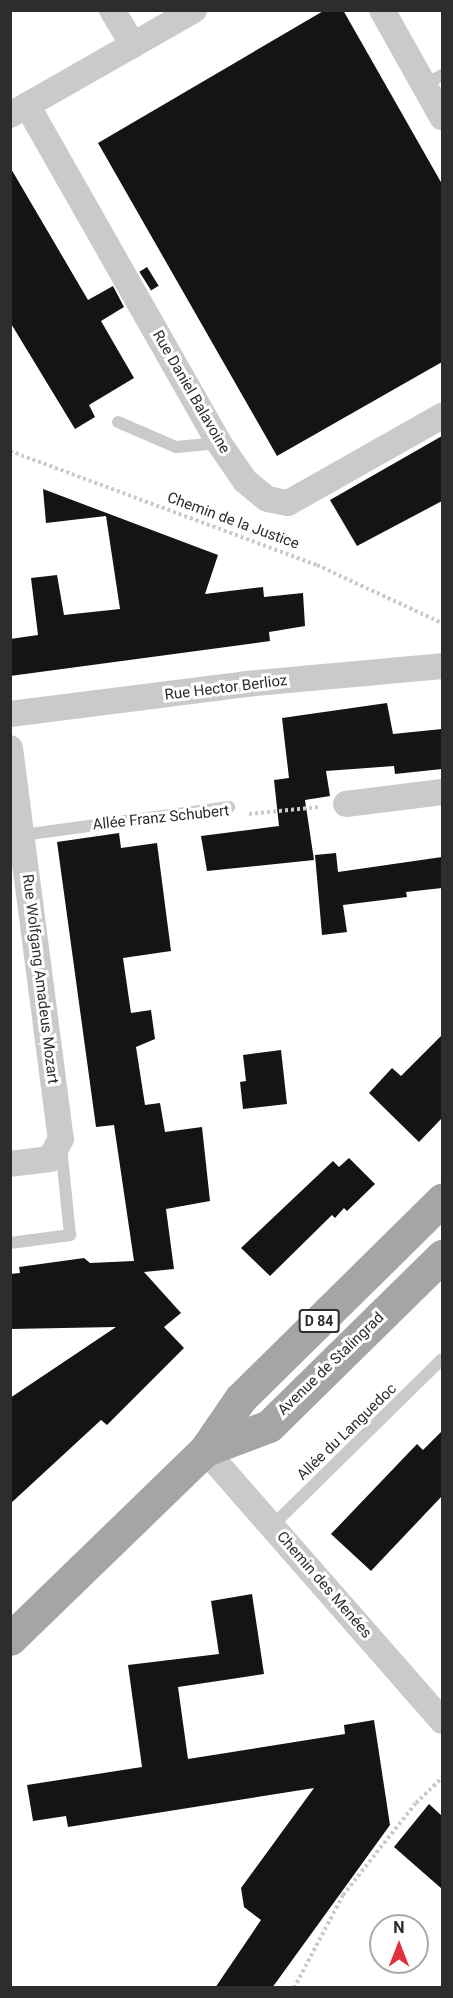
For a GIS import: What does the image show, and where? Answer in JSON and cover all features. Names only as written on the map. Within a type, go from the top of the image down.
[{"type":"main road","name":"Avenue de Stalingrad","points":[[10,1639],[206,1450],[240,1399],[442,1200]]},
{"type":"main road","name":"Avenue de Stalingrad","points":[[206,1450],[269,1426],[442,1256]]},
{"type":"street","points":[[112,10],[133,45]]},
{"type":"street","points":[[19,110],[194,10]]},
{"type":"street","points":[[382,10],[433,80],[442,117]]},
{"type":"street","name":"Rue Daniel Balavoine","points":[[19,110],[219,443],[245,481],[267,499],[288,503],[442,416]]},
{"type":"street","name":"Rue Hector Berlioz","points":[[10,714],[246,684],[442,666]]},
{"type":"street","name":"Rue Wolfgang Amadeus Mozart","points":[[10,748],[61,1139]]},
{"type":"street","points":[[346,804],[442,792]]},
{"type":"street","points":[[10,1164],[50,1159],[61,1139]]},
{"type":"street","name":"Chemin des Menées","points":[[206,1450],[442,1722]]},
{"type":"lane","points":[[118,422],[176,447],[219,443]]},
{"type":"lane","name":"Allée Franz Schubert","points":[[22,835],[228,807]]},
{"type":"lane","name":"Rue Wolfgang Amadeus Mozart","points":[[10,1243],[70,1235],[61,1139]]},
{"type":"lane","name":"Allée du Languedoc","points":[[273,1526],[442,1359]]},
{"type":"path","name":"Chemin de la Justice","points":[[10,451],[317,565],[442,623]]},
{"type":"path","name":"Allée Franz Schubert","points":[[228,807],[249,814],[346,804]]},
{"type":"path","points":[[294,1988],[343,1895],[416,1803],[442,1778]]},
{"type":"building","points":[[325,10],[343,10],[442,184],[442,362],[277,456],[98,143]]},
{"type":"building","points":[[10,167],[88,300],[113,286],[124,307],[101,321],[134,378],[89,405],[95,417],[75,429],[10,322]]},
{"type":"building","points":[[147,267],[159,286],[151,290],[139,272]]},
{"type":"building","points":[[442,436],[442,501],[357,546],[330,500]]},
{"type":"building","points":[[43,489],[218,555],[205,594],[263,587],[264,597],[303,593],[305,626],[269,632],[270,641],[10,676],[10,639],[38,635],[31,578],[57,575],[64,615],[120,609],[106,516],[46,523]]},
{"type":"building","points":[[387,703],[393,734],[442,729],[442,769],[395,774],[394,766],[326,771],[330,796],[305,800],[314,860],[207,871],[201,836],[279,826],[274,780],[289,778],[282,718]]},
{"type":"building","points":[[119,833],[121,848],[157,843],[171,951],[123,958],[131,1013],[151,1010],[155,1039],[136,1047],[145,1105],[160,1103],[165,1132],[202,1127],[210,1201],[166,1209],[174,1269],[144,1272],[181,1313],[164,1327],[184,1348],[107,1425],[101,1420],[10,1504],[10,1398],[116,1327],[10,1329],[10,1274],[20,1273],[19,1267],[84,1258],[90,1263],[134,1261],[114,1125],[96,1127],[57,842]]},
{"type":"building","points":[[336,853],[338,872],[442,857],[442,888],[406,892],[407,897],[343,905],[347,932],[322,935],[315,855]]},
{"type":"building","points":[[442,1035],[442,1118],[419,1142],[369,1093],[392,1068],[401,1076]]},
{"type":"building","points":[[281,1050],[287,1104],[243,1109],[240,1082],[246,1081],[243,1055]]},
{"type":"building","points":[[349,1158],[375,1184],[347,1211],[344,1208],[335,1218],[332,1215],[270,1276],[241,1248],[333,1161],[339,1167]]},
{"type":"building","points":[[442,1431],[442,1496],[371,1571],[331,1534],[417,1444],[423,1450]]},
{"type":"building","points":[[252,1594],[264,1674],[178,1687],[188,1759],[345,1734],[344,1725],[374,1720],[390,1825],[272,1988],[215,1988],[261,1920],[244,1907],[241,1888],[314,1788],[68,1827],[66,1816],[33,1821],[27,1785],[142,1767],[128,1665],[219,1654],[211,1601]]},
{"type":"building","points":[[429,1804],[442,1816],[442,1889],[394,1847]]}]
